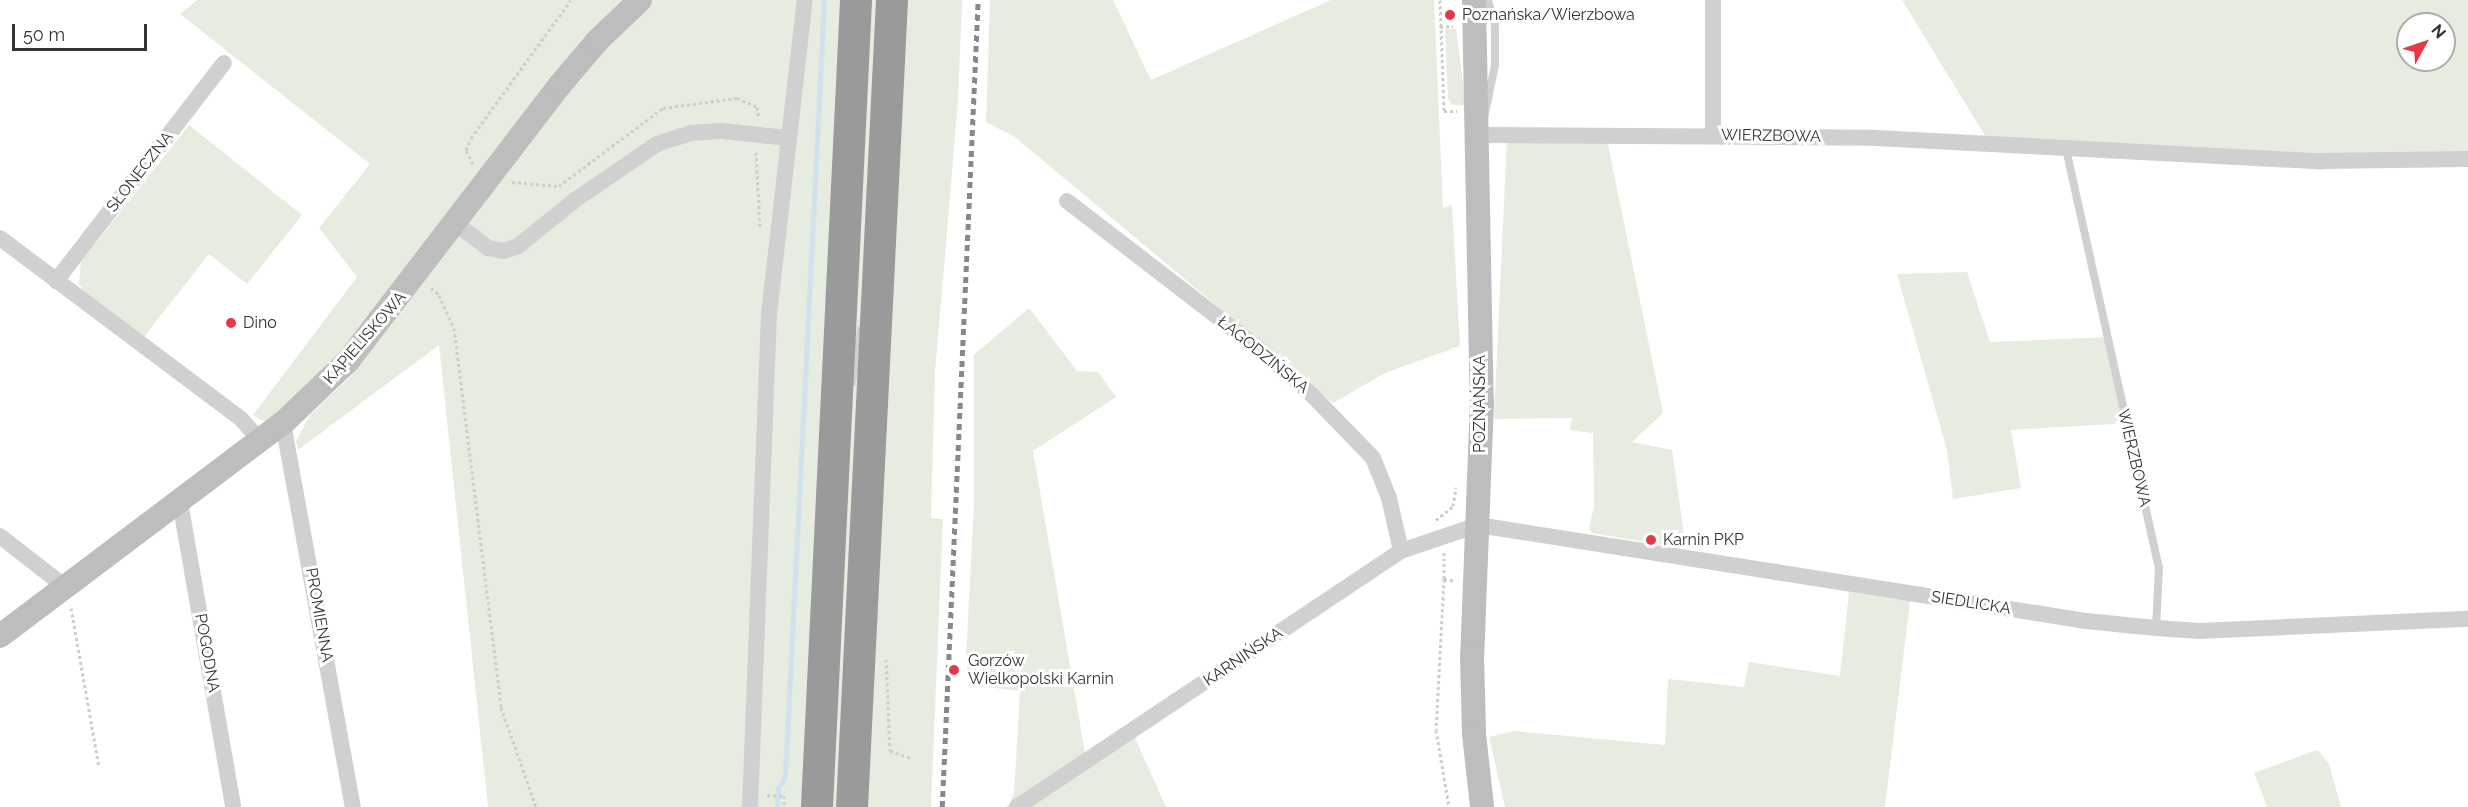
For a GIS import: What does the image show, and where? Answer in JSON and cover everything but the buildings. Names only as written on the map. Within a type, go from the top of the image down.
[{"type":"highway","points":[[817,807],[856,0]]},
{"type":"highway","points":[[852,807],[892,0]]},
{"type":"street","name":"KĄPIELISKOWA","points":[[0,636],[283,423],[348,361],[417,276],[455,223],[585,55],[640,0]]},
{"type":"street","points":[[750,807],[765,380],[775,243],[805,0]]},
{"type":"street","name":"POZNAŃSKA","points":[[1474,0],[1482,401],[1472,676],[1482,807]]},
{"type":"street","points":[[1713,0],[1713,135]]},
{"type":"street","name":"SŁONECZNA","points":[[56,281],[224,63]]},
{"type":"street","name":"WIERZBOWA","points":[[1476,123],[1713,135],[1875,138],[2320,161],[2468,159]]},
{"type":"street","points":[[455,223],[488,248],[503,251],[518,246],[584,193],[657,144],[691,133],[756,134],[789,138]]},
{"type":"street","name":"ŁAGODZIŃSKA","points":[[1067,201],[1258,348],[1311,394],[1373,458],[1389,498],[1401,551]]},
{"type":"street","points":[[0,238],[241,419],[260,440]]},
{"type":"street","name":"PROMIENNA","points":[[283,423],[353,807]]},
{"type":"street","name":"POGODNA","points":[[180,502],[233,805]]},
{"type":"street","name":"KARNIŃSKA","points":[[1017,807],[1401,551],[1478,525]]},
{"type":"street","name":"SIEDLICKA","points":[[1478,525],[2086,621],[2157,628],[2200,631],[2468,619]]},
{"type":"street","points":[[0,536],[64,586]]},
{"type":"lane","points":[[1476,123],[1489,106],[1495,65],[1495,25],[1488,0]]},
{"type":"lane","name":"WIERZBOWA","points":[[2066,148],[2159,567],[2157,628]]},
{"type":"lane","points":[[846,213],[852,302]]},
{"type":"lane","points":[[866,302],[881,214]]},
{"type":"lane","points":[[856,358],[864,314]]},
{"type":"lane","points":[[854,324],[855,391]]},
{"type":"lane","points":[[831,503],[847,414]]},
{"type":"lane","points":[[861,414],[868,503]]},
{"type":"path","points":[[571,0],[466,150],[479,172],[489,180],[559,186],[663,108],[737,98],[749,100],[760,114],[756,134],[760,229]]},
{"type":"path","points":[[1440,0],[1439,27],[1444,111],[1476,123]]},
{"type":"path","points":[[1439,27],[1453,27],[1453,18]]},
{"type":"path","points":[[417,276],[439,295],[454,328],[501,707],[536,807]]},
{"type":"path","points":[[1444,579],[1436,730],[1449,807]]},
{"type":"path","points":[[64,586],[71,607],[99,766]]},
{"type":"path","points":[[885,653],[892,752],[912,758]]},
{"type":"path","points":[[774,795],[782,796],[784,807]]},
{"type":"shaded area","points":[[197,0],[962,0],[958,102],[935,372],[931,518],[943,519],[931,807],[488,807],[439,345],[298,450],[296,441],[310,415],[348,379],[400,309],[275,420],[263,421],[253,415],[357,277],[319,228],[370,164],[180,14]]},
{"type":"shaded area","points":[[990,0],[1113,0],[1151,80],[1331,0],[1434,0],[1443,208],[1452,205],[1460,346],[1385,373],[1333,403],[1015,137],[986,122]]},
{"type":"shaded area","points":[[1902,0],[2468,0],[2468,161],[1989,142]]},
{"type":"shaded area","points":[[1445,29],[1456,29],[1466,106],[1453,105],[1448,99]]},
{"type":"shaded area","points":[[189,125],[302,215],[247,284],[209,254],[143,338],[87,296],[79,284],[81,262]]},
{"type":"shaded area","points":[[1605,130],[1663,413],[1632,442],[1672,450],[1686,549],[1592,533],[1589,528],[1594,507],[1593,433],[1570,430],[1572,418],[1494,419],[1507,138]]},
{"type":"shaded area","points":[[1967,272],[1990,342],[2109,337],[2129,423],[2011,430],[2021,488],[1953,499],[1947,450],[1897,274]]},
{"type":"shaded area","points":[[1029,308],[1077,371],[1098,372],[1116,397],[1033,451],[1085,753],[1131,729],[1166,807],[1007,807],[1014,794],[1020,691],[969,685],[966,659],[974,504],[974,355]]},
{"type":"shaded area","points":[[1849,592],[1910,601],[1885,807],[1505,807],[1489,737],[1514,731],[1665,745],[1668,679],[1744,687],[1749,662],[1840,676]]},
{"type":"shaded area","points":[[2317,750],[2329,764],[2341,807],[2267,807],[2254,773]]},
{"type":"waterway","points":[[777,807],[778,788],[785,777],[824,0]]},
{"type":"railway","points":[[942,807],[978,0]]},
{"type":"place","name":"Poznańska/Wierzbowa","points":[[1450,15]]},
{"type":"place","name":"Dino","points":[[231,323]]},
{"type":"place","name":"Karnin PKP","points":[[1651,540]]},
{"type":"place","name":"Gorzów Wielkopolski Karnin","points":[[954,670]]}]
